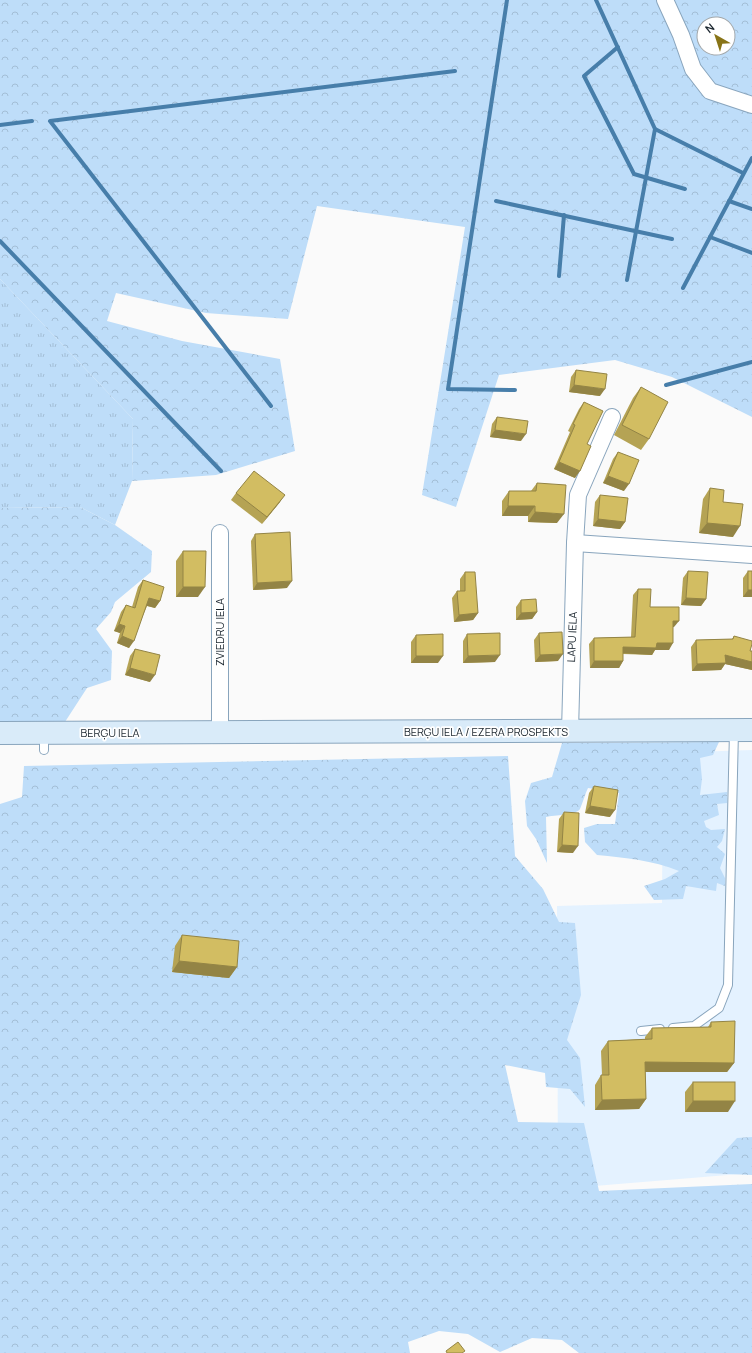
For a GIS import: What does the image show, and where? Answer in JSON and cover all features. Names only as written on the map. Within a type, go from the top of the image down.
[{"type":"main road","name":"BERĢU IELA / EZERA PROSPEKTS","points":[[220,732],[743,731]]},
{"type":"main road","name":"BERĢU IELA","points":[[0,734],[44,742],[220,732]]},
{"type":"street","points":[[665,0],[682,35],[693,69],[710,91],[752,105]]},
{"type":"street","name":"LAPU IELA","points":[[570,732],[575,542],[578,495],[612,416]]},
{"type":"street","name":"ZVIEDRU IELA","points":[[220,533],[220,732]]},
{"type":"street","points":[[575,542],[752,556]]},
{"type":"lane","points":[[641,1031],[694,1026],[719,1008],[728,985],[743,731]]},
{"type":"shaded area","points":[[752,750],[752,1173],[558,1189],[557,906],[662,903],[663,753]]},
{"type":"green space","points":[[0,0],[752,0],[752,417],[672,377],[615,360],[499,375],[456,507],[422,495],[465,227],[317,206],[288,319],[206,313],[116,293],[107,321],[182,341],[280,359],[295,451],[216,475],[132,481],[133,419],[0,279]]},
{"type":"green space","points":[[0,279],[133,419],[132,481],[115,525],[80,507],[0,508]]},
{"type":"green space","points":[[80,507],[115,525],[152,551],[151,572],[115,602],[111,612],[96,629],[112,651],[111,680],[87,688],[63,725],[0,725],[0,508]]},
{"type":"green space","points":[[719,742],[713,755],[700,758],[702,779],[700,795],[727,792],[727,803],[717,804],[719,815],[704,821],[706,827],[711,830],[725,829],[722,841],[717,847],[725,854],[720,868],[725,878],[725,886],[717,883],[716,891],[686,886],[683,899],[654,900],[644,886],[665,879],[679,871],[669,867],[629,858],[597,855],[585,842],[584,828],[597,824],[615,824],[619,793],[588,788],[578,811],[570,814],[546,817],[547,863],[536,839],[527,826],[525,801],[531,783],[552,777],[562,743]]},
{"type":"green space","points":[[508,756],[515,856],[543,889],[559,922],[575,923],[581,995],[567,1040],[580,1058],[585,1107],[570,1089],[546,1087],[545,1073],[505,1065],[518,1122],[584,1123],[599,1191],[752,1184],[752,1353],[579,1353],[562,1340],[532,1338],[500,1352],[468,1334],[439,1331],[408,1342],[410,1353],[0,1353],[0,804],[22,797],[24,766]]},
{"type":"green space","points":[[752,1137],[752,1175],[705,1173],[737,1138]]},
{"type":"building","points":[[576,370],[607,374],[605,389],[574,385]]},
{"type":"building","points":[[641,387],[668,402],[649,439],[622,425]]},
{"type":"building","points":[[584,402],[603,411],[587,444],[591,446],[580,471],[559,462],[575,425],[573,424]]},
{"type":"building","points":[[497,417],[528,421],[526,434],[495,430]]},
{"type":"building","points":[[618,452],[639,460],[629,484],[608,476]]},
{"type":"building","points":[[254,471],[285,495],[267,517],[236,493]]},
{"type":"building","points":[[537,483],[566,485],[564,514],[535,512],[535,506],[508,506],[509,491],[536,491]]},
{"type":"building","points":[[710,488],[724,490],[723,502],[743,504],[740,526],[707,523]]},
{"type":"building","points":[[600,495],[628,498],[625,522],[598,519]]},
{"type":"building","points":[[290,532],[292,581],[257,583],[255,534]]},
{"type":"building","points":[[183,551],[206,551],[205,587],[183,587]]},
{"type":"building","points":[[688,571],[708,572],[706,599],[686,598]]},
{"type":"building","points":[[748,571],[752,571],[752,590],[748,590]]},
{"type":"building","points":[[465,572],[475,572],[478,613],[459,615],[457,591],[465,591]]},
{"type":"building","points":[[143,580],[164,587],[160,601],[149,598],[134,641],[122,636],[125,626],[119,624],[126,605],[135,608]]},
{"type":"building","points":[[638,589],[651,589],[650,607],[679,607],[679,621],[673,621],[673,643],[657,643],[656,648],[623,647],[623,661],[594,661],[594,638],[635,637]]},
{"type":"building","points":[[536,599],[537,612],[521,613],[521,600]]},
{"type":"building","points":[[562,632],[563,654],[540,655],[539,633]]},
{"type":"building","points":[[500,633],[500,655],[468,656],[467,634]]},
{"type":"building","points":[[443,634],[443,656],[416,656],[416,635]]},
{"type":"building","points":[[734,636],[752,641],[750,651],[752,651],[752,662],[725,655],[726,663],[697,664],[696,640],[733,639]]},
{"type":"building","points":[[135,649],[160,655],[155,675],[130,668]]},
{"type":"building","points":[[594,786],[618,790],[615,810],[590,806]]},
{"type":"building","points":[[564,812],[579,813],[578,846],[562,845]]},
{"type":"building","points":[[182,935],[239,941],[237,967],[179,961]]},
{"type":"building","points":[[735,1021],[734,1063],[645,1062],[646,1099],[602,1100],[601,1075],[609,1075],[608,1041],[652,1039],[652,1028],[711,1027],[711,1022]]},
{"type":"building","points":[[693,1082],[735,1082],[735,1101],[693,1101]]},
{"type":"building","points":[[458,1342],[465,1351],[462,1353],[447,1353],[446,1351]]},
{"type":"waterway","points":[[507,0],[448,389],[515,390]]},
{"type":"waterway","points":[[596,0],[655,129],[627,280]]},
{"type":"waterway","points":[[618,47],[584,76],[634,174],[685,189]]},
{"type":"waterway","points":[[271,406],[50,121],[455,71]]},
{"type":"waterway","points":[[0,125],[32,121]]},
{"type":"waterway","points":[[655,129],[743,173]]},
{"type":"waterway","points":[[683,288],[752,158]]},
{"type":"waterway","points":[[496,201],[672,239]]},
{"type":"waterway","points":[[729,201],[752,209]]},
{"type":"waterway","points":[[559,276],[564,215]]},
{"type":"waterway","points":[[710,237],[752,253]]},
{"type":"waterway","points":[[0,241],[221,471]]},
{"type":"waterway","points":[[666,385],[752,362]]}]
